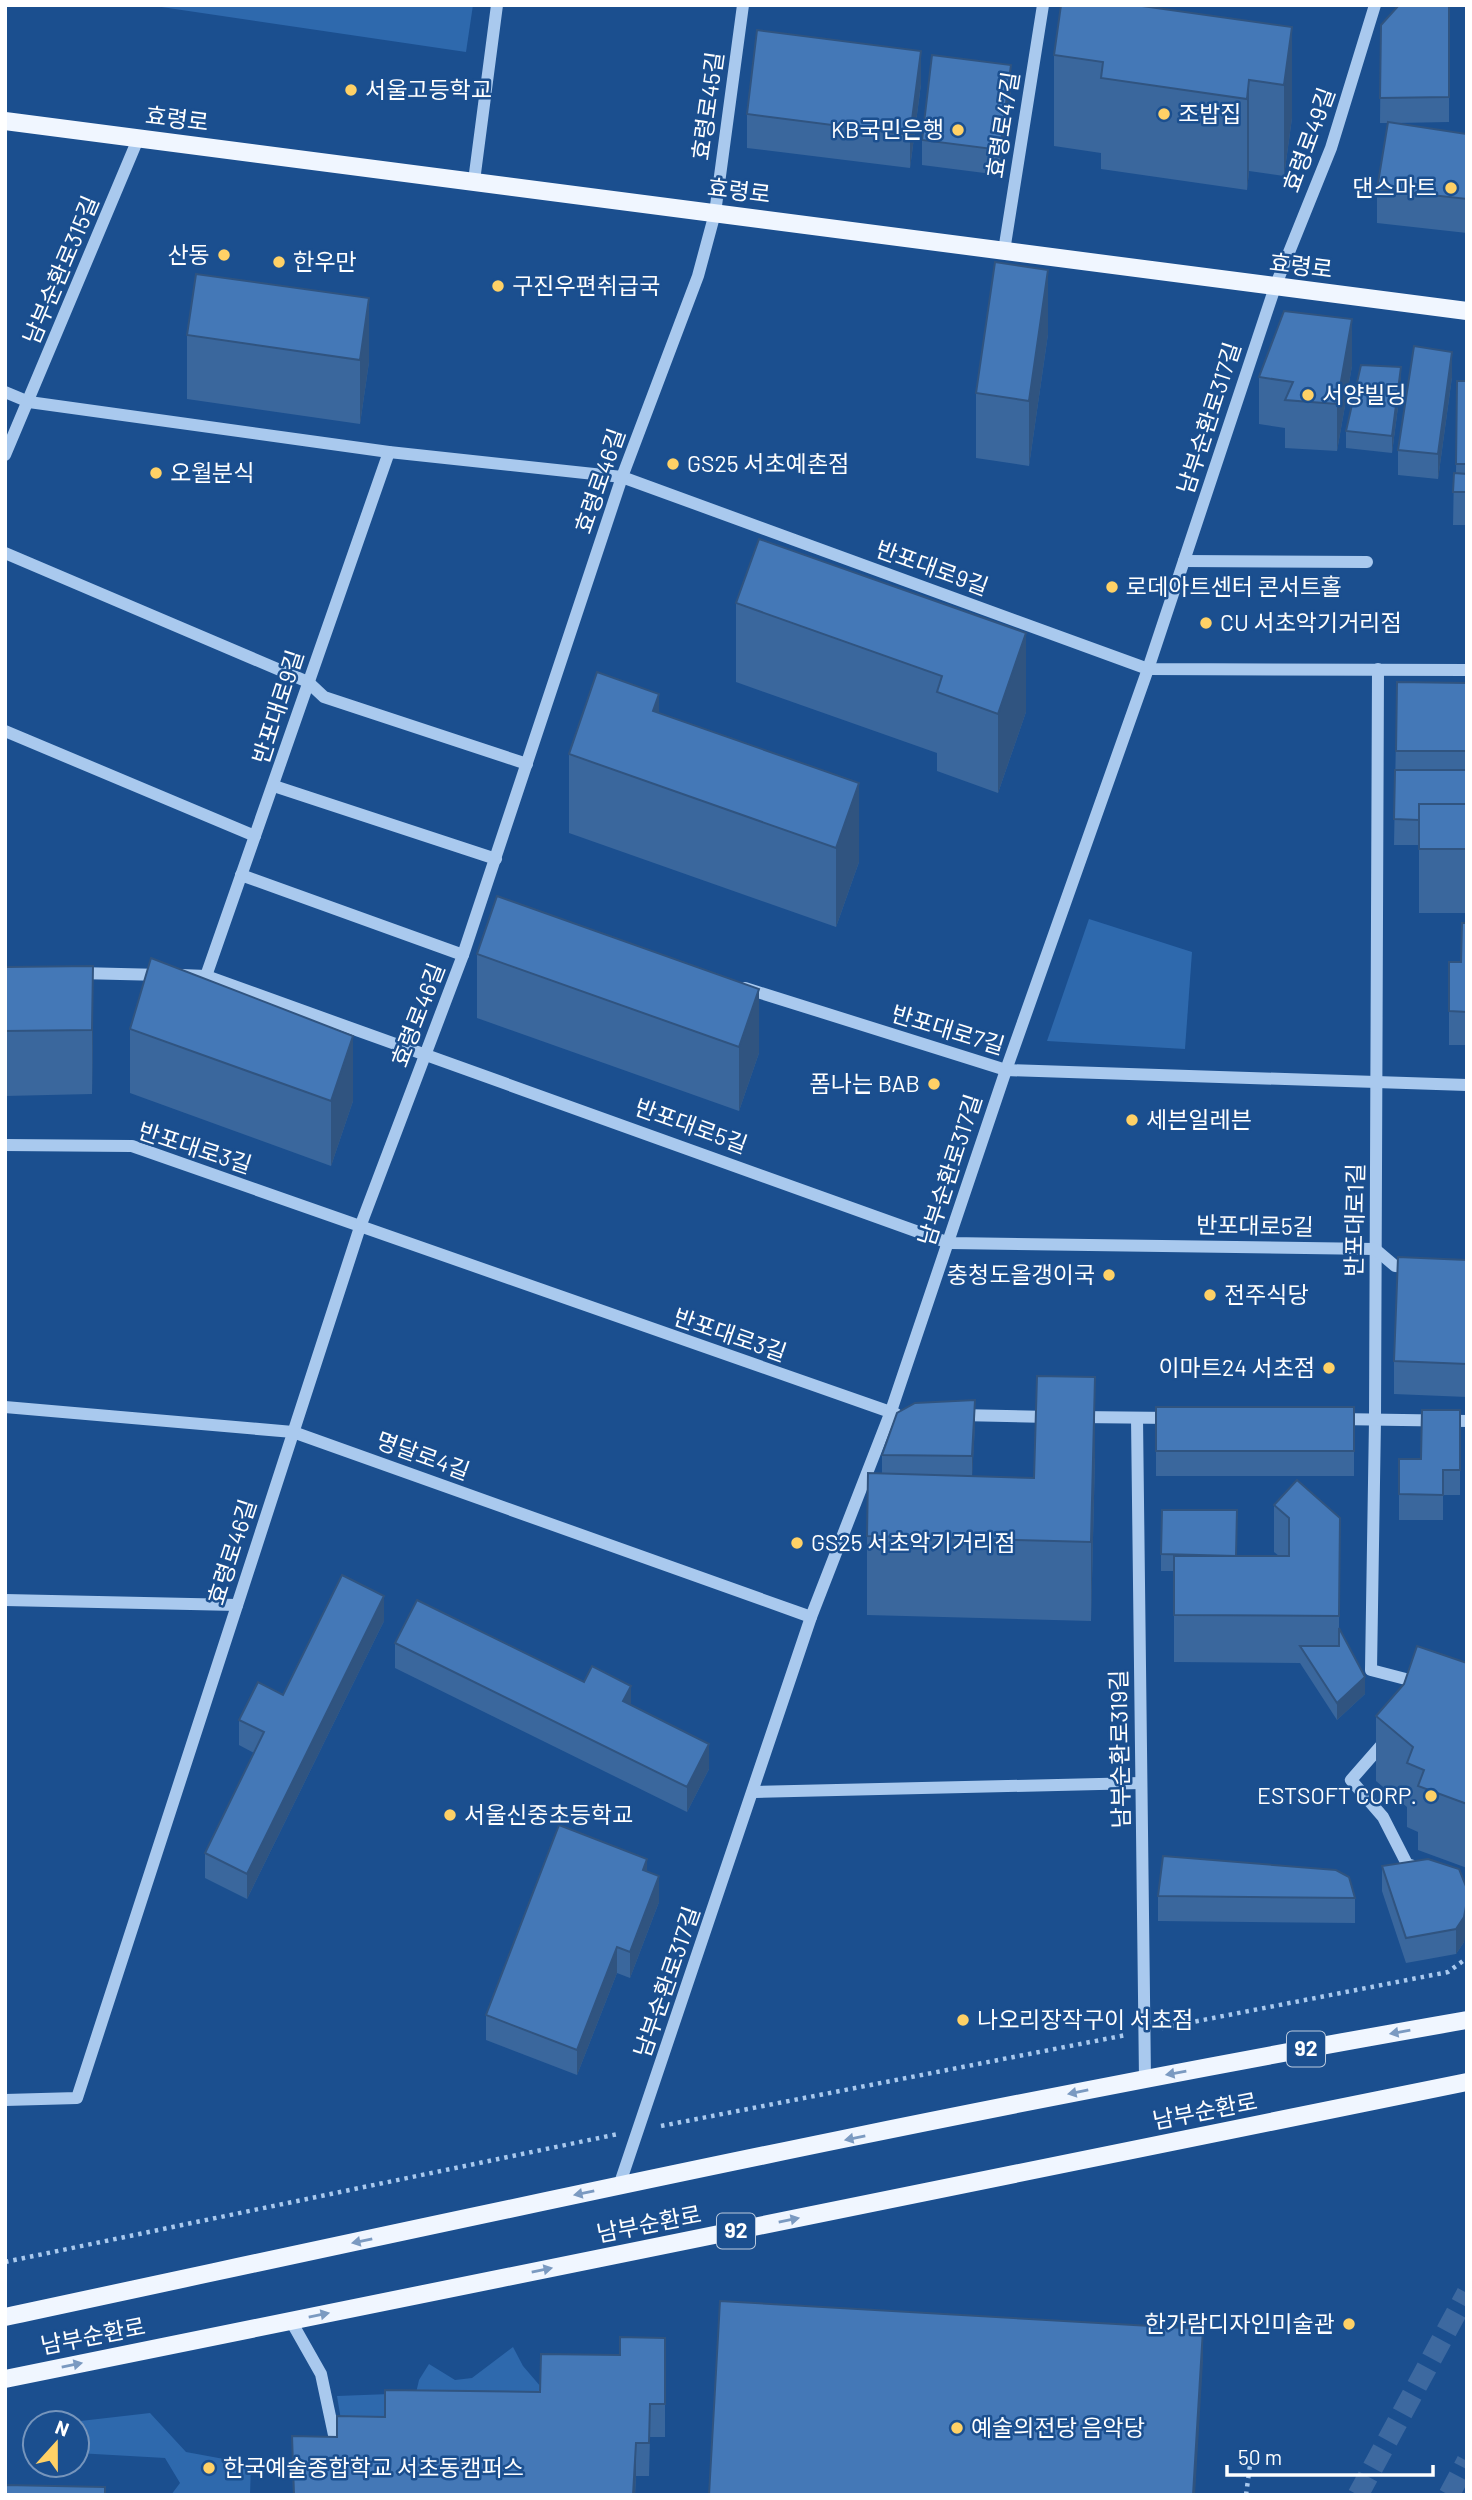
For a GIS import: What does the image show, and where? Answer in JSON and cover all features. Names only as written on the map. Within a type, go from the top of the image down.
[{"type":"main road","name":"효령로","points":[[5,121],[1467,311]]},
{"type":"main road","points":[[1458,2022],[1467,2007]]},
{"type":"main road","name":"남부순환로","points":[[5,2317],[619,2186],[1145,2079],[1458,2022]]},
{"type":"main road","name":"남부순환로","points":[[5,2379],[1467,2082]]},
{"type":"street","points":[[474,181],[496,5]]},
{"type":"street","name":"효령로45길","points":[[715,213],[743,5]]},
{"type":"street","name":"효령로47길","points":[[1004,251],[1043,5]]},
{"type":"street","name":"효령로49길","points":[[1275,287],[1331,148],[1375,6]]},
{"type":"street","name":"남부순환로315길","points":[[5,455],[138,139]]},
{"type":"street","name":"효령로46길","points":[[5,2100],[77,2098],[360,1227],[463,955],[622,477],[698,276],[715,213]]},
{"type":"street","name":"남부순환로317길","points":[[619,2186],[755,1792],[811,1617],[890,1414],[1006,1070],[1148,669],[1275,287]]},
{"type":"street","name":"반포대로9길","points":[[5,392],[29,402],[389,452],[622,477],[1148,669],[1467,670]]},
{"type":"street","name":"반포대로9길","points":[[206,976],[389,452]]},
{"type":"street","points":[[5,553],[308,682],[324,696],[527,764]]},
{"type":"street","points":[[1184,561],[1367,562]]},
{"type":"street","name":"반포대로1길","points":[[1378,669],[1375,1420],[1371,1671],[1422,1687]]},
{"type":"street","points":[[5,731],[255,836]]},
{"type":"street","points":[[274,786],[496,859]]},
{"type":"street","name":"효령로46길","points":[[241,875],[463,955]]},
{"type":"street","points":[[478,905],[491,909]]},
{"type":"street","name":"반포대로5길","points":[[59,973],[206,976],[426,1052],[949,1243],[1375,1249]]},
{"type":"street","name":"반포대로7길","points":[[729,984],[1006,1070],[1467,1085]]},
{"type":"street","name":"반포대로3길","points":[[5,1145],[132,1146],[890,1414],[904,1414]]},
{"type":"street","points":[[1375,1249],[1395,1266],[1431,1267]]},
{"type":"street","name":"명달로4길","points":[[5,1407],[293,1432],[811,1617]]},
{"type":"street","points":[[945,1415],[1190,1418]]},
{"type":"street","name":"남부순환로319길","points":[[1137,1418],[1145,2079]]},
{"type":"street","points":[[1322,1419],[1467,1421]]},
{"type":"street","points":[[5,1600],[237,1605]]},
{"type":"street","points":[[1398,1726],[1351,1780],[1383,1817],[1407,1864],[1430,1872]]},
{"type":"street","points":[[755,1792],[1141,1783]]},
{"type":"street","points":[[291,2321],[321,2374],[337,2449]]},
{"type":"path","points":[[5,2262],[638,2130],[1448,1972],[1467,1958]]},
{"type":"path","points":[[1246,2495],[1252,2450]]},
{"type":"shaded area","points":[[148,5],[473,5],[466,52]]},
{"type":"shaded area","points":[[1089,919],[1192,952],[1185,1049],[1047,1041]]},
{"type":"shaded area","points":[[513,2347],[523,2366],[541,2387],[540,2425],[341,2420],[337,2396],[416,2393],[419,2380],[429,2364],[455,2380],[472,2378]]},
{"type":"shaded area","points":[[150,2413],[186,2452],[251,2464],[250,2495],[171,2495],[180,2483],[165,2458],[91,2454],[91,2420]]},
{"type":"building","points":[[1061,5],[1135,5],[1292,27],[1284,85],[1249,80],[1247,99],[1101,78],[1103,62],[1054,55]]},
{"type":"building","points":[[1399,5],[1449,5],[1449,97],[1380,98],[1381,25]]},
{"type":"building","points":[[757,30],[921,51],[910,135],[747,114]]},
{"type":"building","points":[[932,55],[1011,65],[1000,150],[922,140]]},
{"type":"building","points":[[1388,122],[1467,133],[1467,199],[1377,189]]},
{"type":"building","points":[[995,262],[1048,270],[1029,401],[976,393]]},
{"type":"building","points":[[196,274],[369,298],[360,360],[187,335]]},
{"type":"building","points":[[1284,311],[1352,319],[1337,404],[1285,400],[1293,382],[1259,377]]},
{"type":"building","points":[[1414,346],[1452,352],[1438,454],[1398,450]]},
{"type":"building","points":[[1361,365],[1401,367],[1392,436],[1346,431]]},
{"type":"building","points":[[1457,381],[1467,381],[1467,464],[1456,464]]},
{"type":"building","points":[[1454,473],[1467,474],[1467,492],[1453,492]]},
{"type":"building","points":[[759,539],[1026,633],[998,714],[937,692],[942,676],[736,603]]},
{"type":"building","points":[[597,672],[659,694],[653,711],[859,783],[836,848],[569,754]]},
{"type":"building","points":[[1397,682],[1467,683],[1467,751],[1396,751]]},
{"type":"building","points":[[1395,770],[1467,770],[1467,804],[1419,804],[1419,820],[1394,819]]},
{"type":"building","points":[[1419,804],[1467,804],[1467,849],[1419,849]]},
{"type":"building","points":[[497,896],[759,989],[739,1047],[477,954]]},
{"type":"building","points":[[1462,923],[1467,923],[1467,1012],[1449,1011],[1449,962],[1461,962]]},
{"type":"building","points":[[151,958],[353,1036],[331,1101],[130,1029]]},
{"type":"building","points":[[93,966],[92,1030],[5,1031],[5,967]]},
{"type":"building","points":[[1398,1257],[1467,1260],[1467,1364],[1394,1361]]},
{"type":"building","points":[[1037,1376],[1095,1377],[1091,1542],[867,1536],[868,1473],[1034,1478]]},
{"type":"building","points":[[975,1400],[972,1456],[882,1455],[897,1413],[915,1403]]},
{"type":"building","points":[[1156,1407],[1354,1407],[1354,1451],[1156,1451]]},
{"type":"building","points":[[1422,1410],[1460,1410],[1460,1470],[1443,1470],[1443,1495],[1399,1494],[1399,1459],[1421,1459]]},
{"type":"building","points":[[1297,1480],[1340,1518],[1339,1616],[1174,1615],[1174,1556],[1289,1556],[1289,1518],[1274,1505]]},
{"type":"building","points":[[1162,1510],[1237,1510],[1236,1556],[1161,1554]]},
{"type":"building","points":[[342,1575],[384,1596],[247,1874],[205,1853],[264,1732],[239,1720],[258,1682],[283,1695]]},
{"type":"building","points":[[417,1600],[584,1682],[592,1666],[631,1686],[623,1701],[709,1744],[687,1787],[395,1643]]},
{"type":"building","points":[[1339,1628],[1365,1677],[1337,1703],[1300,1646],[1339,1646]]},
{"type":"building","points":[[1417,1646],[1467,1663],[1467,1804],[1418,1786],[1424,1770],[1407,1763],[1413,1747],[1376,1716],[1404,1684]]},
{"type":"building","points":[[559,1825],[647,1859],[643,1870],[659,1876],[630,1952],[617,1947],[577,2050],[486,2015]]},
{"type":"building","points":[[1163,1856],[1336,1870],[1349,1877],[1355,1898],[1158,1896]]},
{"type":"building","points":[[1428,1859],[1459,1869],[1467,1889],[1464,1917],[1456,1929],[1406,1938],[1382,1866]]},
{"type":"building","name":"예술의전당 음악당","points":[[720,2301],[1203,2329],[1193,2495],[709,2495]]},
{"type":"building","points":[[620,2337],[665,2338],[665,2404],[650,2404],[649,2443],[636,2443],[633,2495],[294,2495],[292,2436],[337,2437],[337,2416],[385,2417],[385,2390],[540,2392],[541,2354],[620,2355]]},
{"type":"building","points":[[5,2485],[105,2487],[105,2495],[5,2495]]},
{"type":"tunnel","points":[[1358,2495],[1467,2293]]},
{"type":"tunnel","points":[[1449,2495],[1467,2461]]},
{"type":"place","name":"서울고등학교","points":[[351,90]]},
{"type":"place","name":"조밥집","points":[[1164,114]]},
{"type":"place","name":"KB국민은행","points":[[958,130]]},
{"type":"place","name":"댄스마트","points":[[1451,188]]},
{"type":"place","name":"산동","points":[[224,255]]},
{"type":"place","name":"한우만","points":[[279,262]]},
{"type":"place","name":"구진우편취급국","points":[[498,286]]},
{"type":"place","name":"서양빌딩","points":[[1308,395]]},
{"type":"place","name":"GS25 서초예촌점","points":[[673,464]]},
{"type":"place","name":"오월분식","points":[[156,473]]},
{"type":"place","name":"로데아트센터 콘서트홀","points":[[1112,587]]},
{"type":"place","name":"CU 서초악기거리점","points":[[1206,623]]},
{"type":"place","name":"폼나는 BAB","points":[[934,1084]]},
{"type":"place","name":"세븐일레븐","points":[[1132,1120]]},
{"type":"place","name":"충청도올갱이국","points":[[1109,1275]]},
{"type":"place","name":"전주식당","points":[[1210,1295]]},
{"type":"place","name":"이마트24 서초점","points":[[1329,1368]]},
{"type":"place","name":"GS25 서초악기거리점","points":[[797,1543]]},
{"type":"place","name":"ESTSOFT CORP.","points":[[1431,1796]]},
{"type":"place","name":"서울신중초등학교","points":[[450,1815]]},
{"type":"place","name":"나오리장작구이 서초점","points":[[963,2020]]},
{"type":"place","name":"한가람디자인미술관","points":[[1349,2324]]},
{"type":"place","name":"예술의전당 음악당","points":[[957,2428]]},
{"type":"place","name":"한국예술종합학교 서초동캠퍼스","points":[[209,2468]]}]
